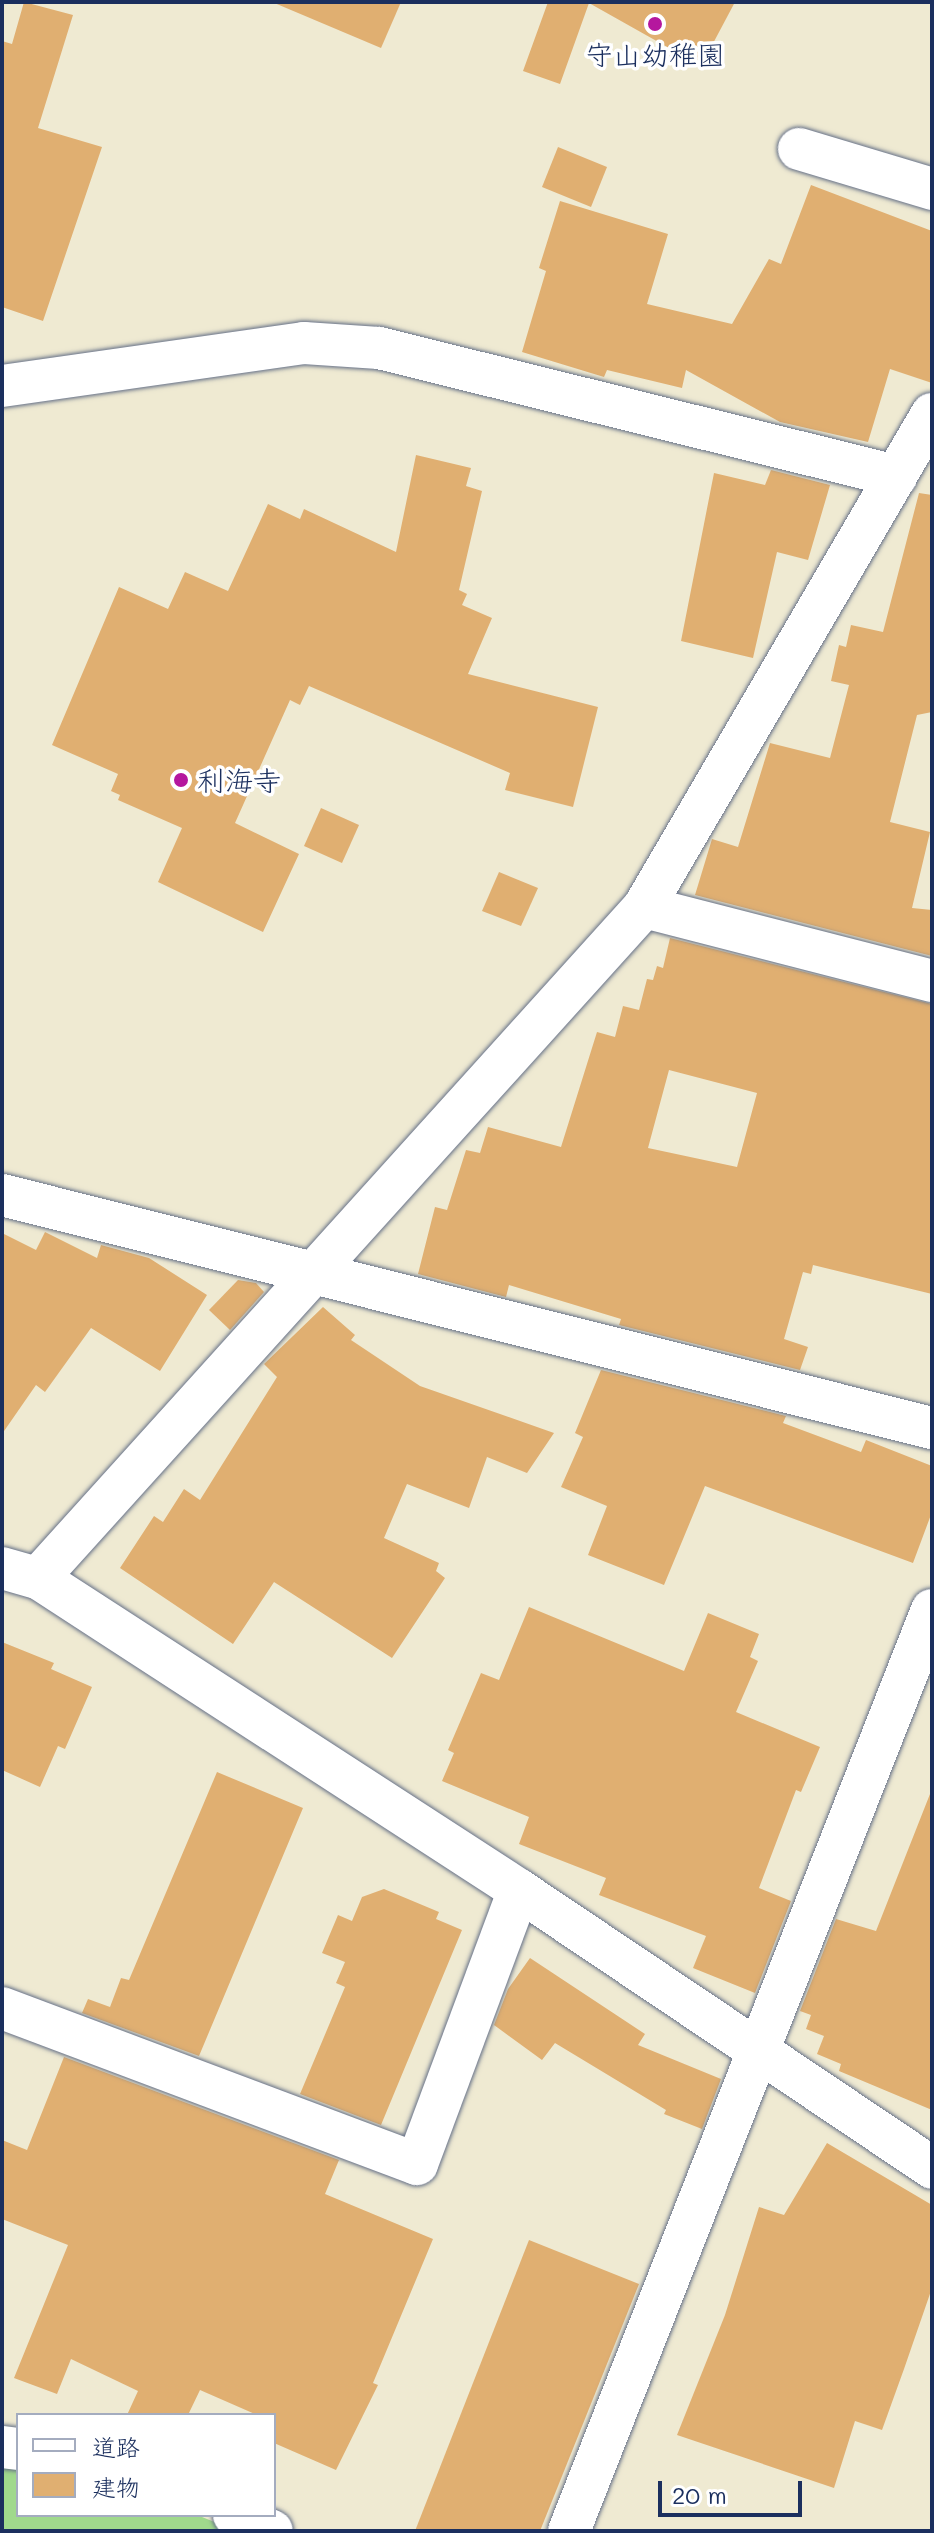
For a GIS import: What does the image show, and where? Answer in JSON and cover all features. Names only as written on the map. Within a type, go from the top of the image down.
[{"type":"street","points":[[799,149],[932,189]]},
{"type":"street","points":[[2,386],[304,343],[379,348],[896,476]]},
{"type":"street","points":[[932,414],[644,907],[312,1273],[20,1573],[519,1890],[932,2168]]},
{"type":"street","points":[[644,907],[932,981]]},
{"type":"street","points":[[2,1195],[932,1428]]},
{"type":"street","points":[[569,2531],[762,2052],[932,1610]]},
{"type":"street","points":[[2,2008],[417,2164],[519,1890]]},
{"type":"street","points":[[239,2517],[272,2531]]},
{"type":"green space","points":[[2,2436],[16,2442],[16,2517],[202,2517],[237,2531],[2,2531]]},
{"type":"building","points":[[24,2],[73,15],[38,128],[102,147],[43,321],[2,307],[2,41],[12,44]]},
{"type":"building","points":[[272,2],[401,2],[381,48]]},
{"type":"building","points":[[548,2],[735,2],[701,66],[589,3],[560,84],[523,71]]},
{"type":"building","points":[[558,147],[607,167],[591,207],[542,187]]},
{"type":"building","points":[[811,185],[932,231],[932,383],[890,369],[868,442],[780,422],[686,370],[682,388],[607,370],[604,377],[522,352],[546,271],[539,268],[560,201],[668,234],[647,304],[732,324],[769,259],[781,264]]},
{"type":"building","points":[[416,455],[471,468],[466,486],[482,491],[459,590],[467,594],[462,605],[492,618],[468,674],[598,707],[573,807],[505,790],[510,773],[309,686],[300,705],[290,700],[235,823],[299,854],[263,932],[158,882],[182,828],[118,800],[120,795],[111,791],[118,774],[52,745],[119,587],[168,609],[185,572],[228,591],[268,504],[300,519],[304,509],[396,552]]},
{"type":"building","points":[[771,470],[830,485],[808,560],[777,552],[753,658],[681,641],[714,473],[765,485]]},
{"type":"building","points":[[919,493],[932,495],[932,712],[917,715],[890,822],[930,832],[912,908],[932,910],[932,956],[695,895],[712,839],[738,847],[770,743],[830,758],[849,685],[831,681],[839,645],[846,647],[851,625],[883,632]]},
{"type":"building","points":[[321,808],[359,825],[342,863],[304,846]]},
{"type":"building","points":[[499,872],[538,888],[521,926],[482,911]]},
{"type":"building","points":[[670,938],[932,1004],[932,1294],[813,1265],[811,1274],[803,1272],[784,1339],[808,1347],[800,1370],[619,1325],[621,1319],[509,1285],[506,1297],[418,1274],[435,1207],[447,1210],[466,1150],[480,1153],[488,1127],[561,1147],[597,1032],[615,1037],[623,1006],[639,1010],[647,979],[653,980],[657,966],[663,968]],"holes":[[[669,1070],[757,1093],[737,1167],[648,1148]]]},
{"type":"building","points":[[45,1232],[97,1258],[101,1245],[149,1258],[207,1295],[160,1371],[91,1328],[45,1392],[36,1385],[2,1434],[2,1233],[36,1250]]},
{"type":"building","points":[[238,1280],[256,1283],[264,1292],[230,1330],[209,1310]]},
{"type":"building","points":[[323,1307],[355,1335],[351,1340],[420,1386],[554,1433],[527,1473],[487,1457],[469,1508],[407,1484],[384,1538],[439,1563],[436,1571],[445,1578],[392,1658],[274,1582],[233,1644],[120,1568],[154,1516],[163,1522],[184,1489],[200,1500],[277,1377],[264,1364]]},
{"type":"building","points":[[601,1370],[786,1416],[783,1423],[861,1452],[866,1440],[932,1466],[932,1512],[913,1563],[705,1486],[664,1585],[588,1555],[607,1506],[561,1487],[583,1437],[575,1433]]},
{"type":"building","points":[[529,1607],[684,1671],[708,1613],[759,1634],[750,1657],[758,1661],[736,1712],[820,1747],[801,1792],[796,1790],[759,1888],[791,1901],[755,1993],[693,1968],[706,1936],[599,1895],[606,1878],[519,1844],[529,1817],[442,1781],[454,1753],[448,1750],[481,1673],[499,1680]]},
{"type":"building","points":[[2,1642],[54,1663],[51,1669],[92,1687],[65,1749],[58,1746],[40,1787],[2,1770]]},
{"type":"building","points":[[217,1772],[303,1808],[199,2056],[82,2013],[88,1999],[110,2007],[121,1978],[129,1980]]},
{"type":"building","points":[[930,1794],[932,2110],[839,2071],[841,2064],[817,2054],[824,2036],[806,2029],[811,2015],[800,2011],[836,1919],[876,1931]]},
{"type":"building","points":[[384,1889],[439,1912],[436,1919],[462,1930],[381,2125],[300,2094],[345,1987],[336,1983],[345,1962],[322,1953],[338,1915],[352,1921],[362,1897]]},
{"type":"building","points":[[530,1958],[645,2034],[638,2045],[721,2079],[702,2129],[664,2114],[666,2110],[555,2043],[542,2060],[494,2025],[508,1989]]},
{"type":"building","points":[[64,2057],[339,2160],[325,2194],[433,2239],[373,2383],[378,2385],[336,2470],[276,2444],[276,2413],[252,2413],[200,2390],[189,2413],[128,2413],[138,2391],[71,2359],[57,2394],[14,2378],[68,2245],[2,2219],[2,2140],[27,2150]]},
{"type":"building","points":[[827,2143],[932,2205],[932,2288],[904,2369],[882,2430],[855,2421],[834,2488],[677,2435],[725,2315],[759,2207],[784,2215]]},
{"type":"building","points":[[529,2240],[639,2284],[540,2531],[415,2531]]},
{"type":"place","name":"守山幼稚園","points":[[655,24]]},
{"type":"place","name":"利海寺","points":[[181,780]]}]
